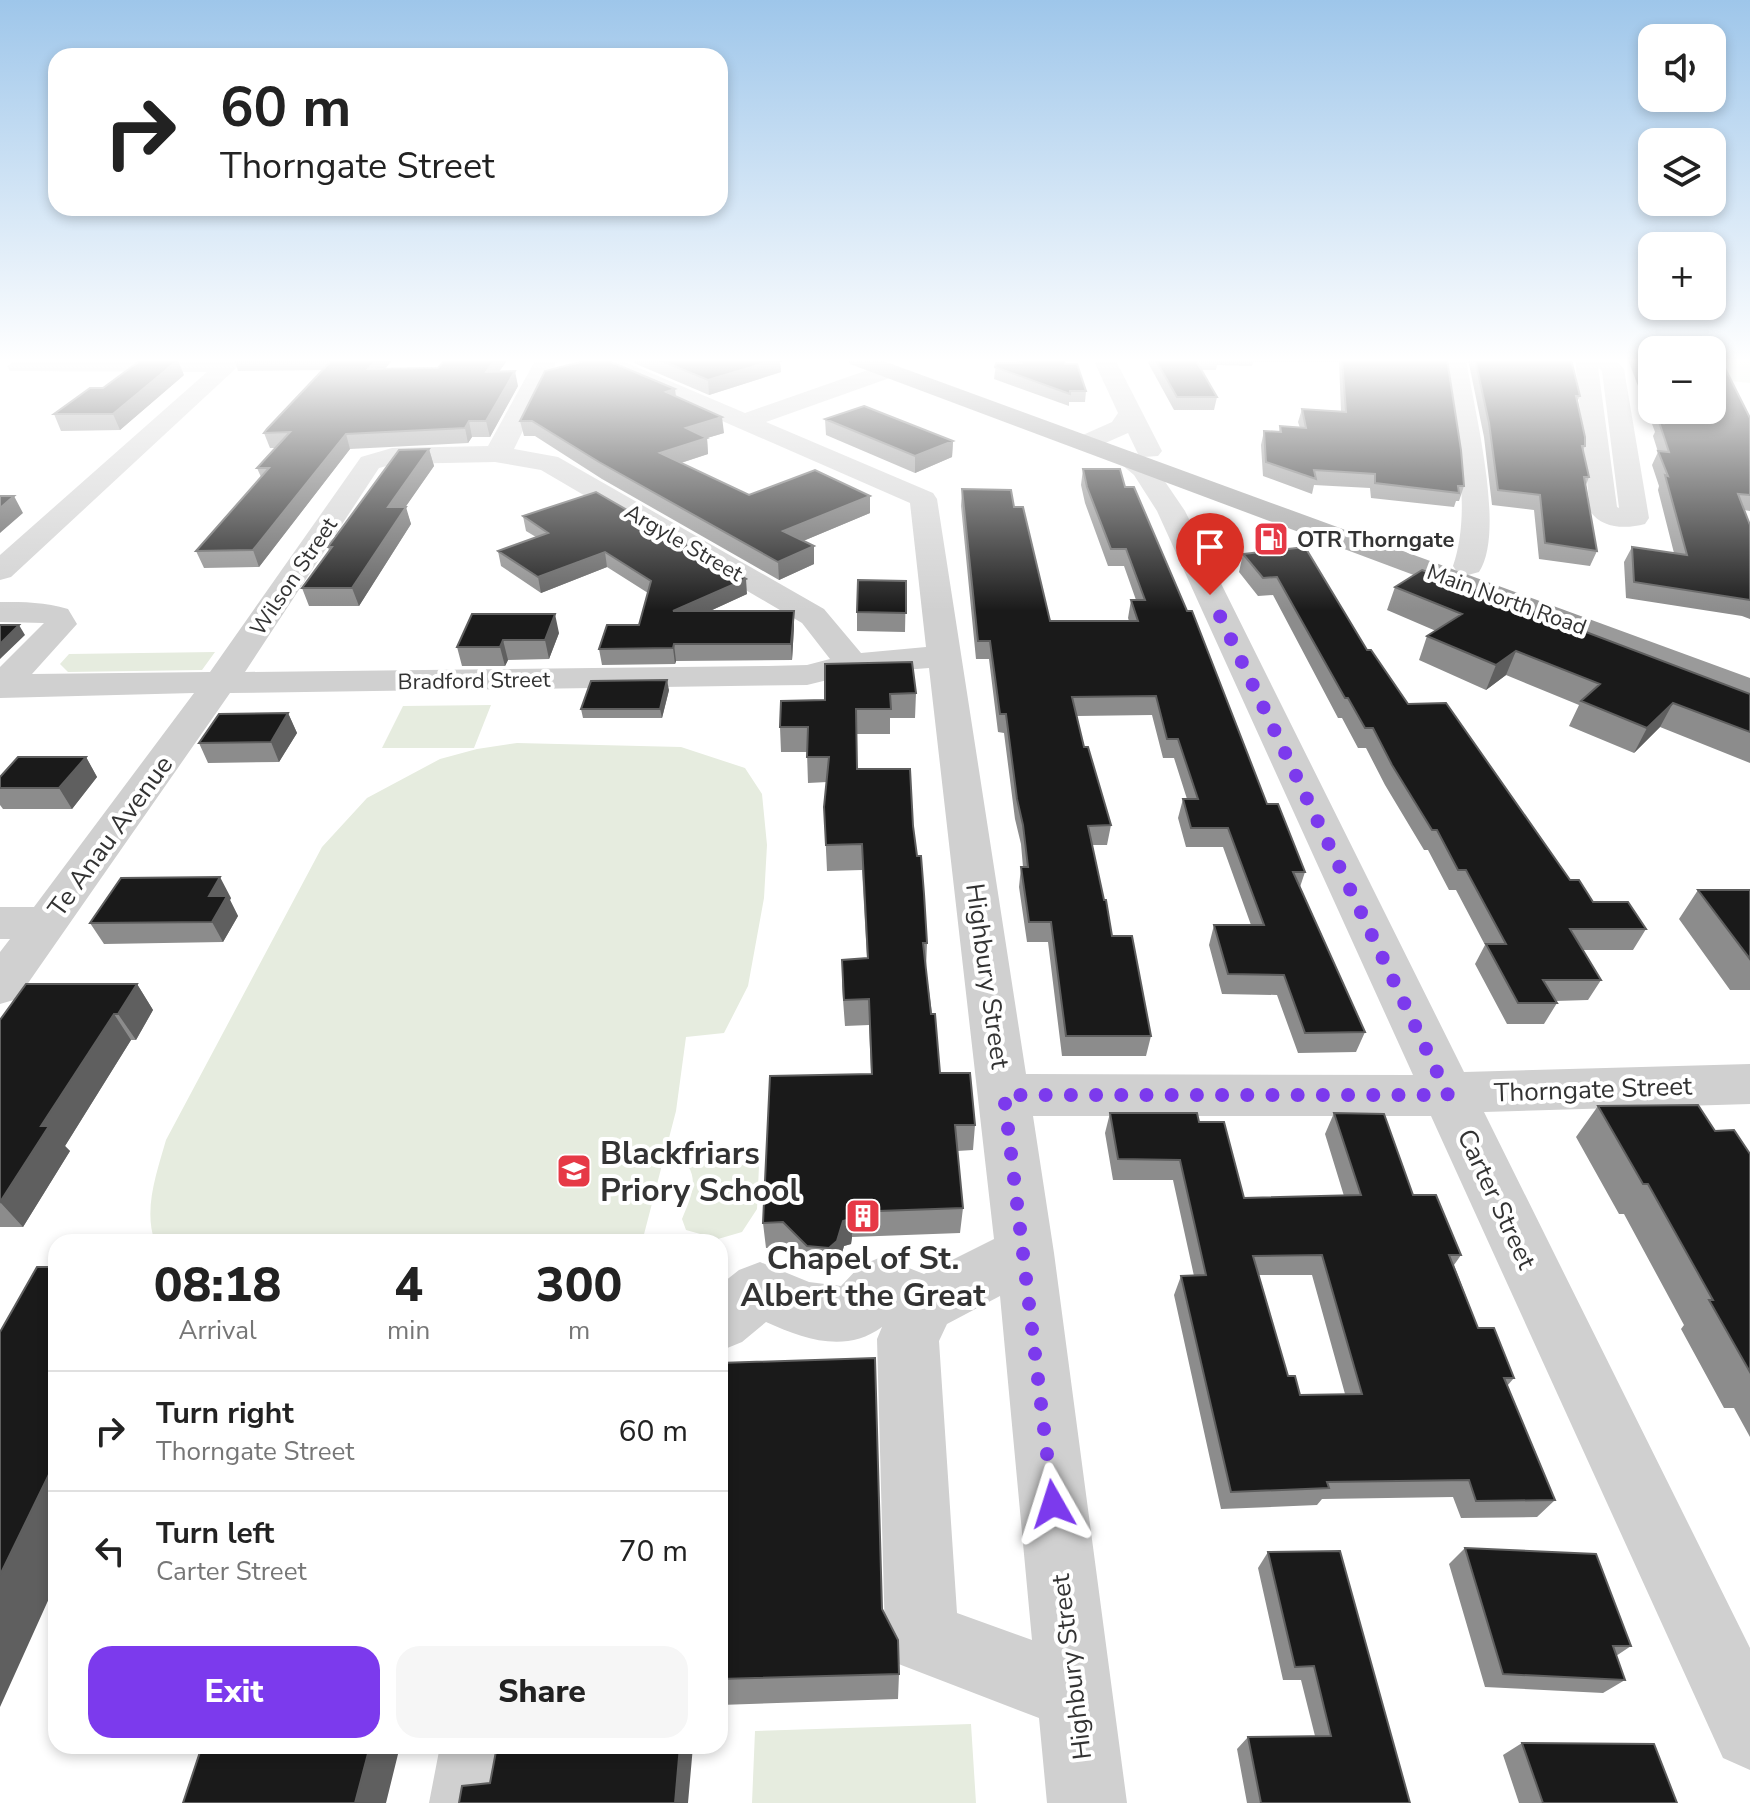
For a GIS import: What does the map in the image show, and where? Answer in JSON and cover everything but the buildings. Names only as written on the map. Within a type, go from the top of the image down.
[{"type":"highway","name":"Main North Road","points":[[1106,443],[1461,573],[1750,690]]},
{"type":"highway","name":"Main North Road","points":[[1139,455],[1234,497],[1750,668]]},
{"type":"highway","points":[[1171,511],[1182,499],[1192,495],[1234,497]]},
{"type":"street","points":[[0,571],[141,443]]},
{"type":"street","points":[[495,454],[505,443]]},
{"type":"street","name":"Highbury Street","points":[[792,443],[923,499],[1025,1253],[1087,1803]]},
{"type":"street","name":"Carter Street","points":[[1137,443],[1144,470],[1171,511],[1750,1731]]},
{"type":"street","points":[[1461,573],[1473,551],[1476,504],[1467,443]]},
{"type":"street","points":[[1596,443],[1604,511],[1621,519],[1635,518],[1624,443]]},
{"type":"street","name":"Argyle Street","points":[[495,454],[549,463],[813,616],[852,664]]},
{"type":"street","name":"Wilson Street","points":[[219,684],[370,463],[392,456],[495,454]]},
{"type":"street","points":[[0,612],[40,611],[57,616],[61,624],[1,686]]},
{"type":"street","name":"Bradford Street","points":[[1,686],[807,675],[852,664],[946,657]]},
{"type":"street","name":"Te Anau Avenue","points":[[0,987],[219,684]]},
{"type":"street","points":[[0,923],[47,923]]},
{"type":"street","name":"Thorngate Street","points":[[1004,1095],[1448,1095],[1507,1090],[1750,1084]]},
{"type":"street","points":[[1025,1253],[926,1304],[908,1339],[922,1637],[1074,1693]]},
{"type":"street","points":[[728,1316],[760,1290],[816,1313],[832,1316],[851,1314],[871,1305],[881,1285],[926,1304]]},
{"type":"street","points":[[469,1803],[478,1754]]},
{"type":"shaded area","points":[[215,652],[202,670],[68,672],[60,664],[69,654]]},
{"type":"shaded area","points":[[491,705],[474,748],[382,748],[403,706]]},
{"type":"shaded area","points":[[517,743],[681,747],[745,768],[762,794],[767,845],[764,898],[748,986],[724,1033],[686,1037],[676,1111],[644,1234],[153,1234],[151,1204],[166,1140],[322,847],[367,798],[440,759]]},
{"type":"shaded area","points":[[747,1159],[759,1166],[757,1209],[742,1232],[728,1236],[686,1230],[682,1219],[692,1192],[693,1179],[688,1166],[693,1160]]},
{"type":"shaded area","points":[[971,1724],[976,1803],[752,1803],[755,1731]]},
{"type":"place","name":"OTR Thorngate","points":[[1271,539]]},
{"type":"place","name":"Blackfriars Priory School","points":[[574,1171]]},
{"type":"place","name":"Chapel of St. Albert the Great","points":[[863,1216]]},
{"type":"route","points":[[1053,1504],[1004,1095],[1448,1095],[1210,595]]}]
